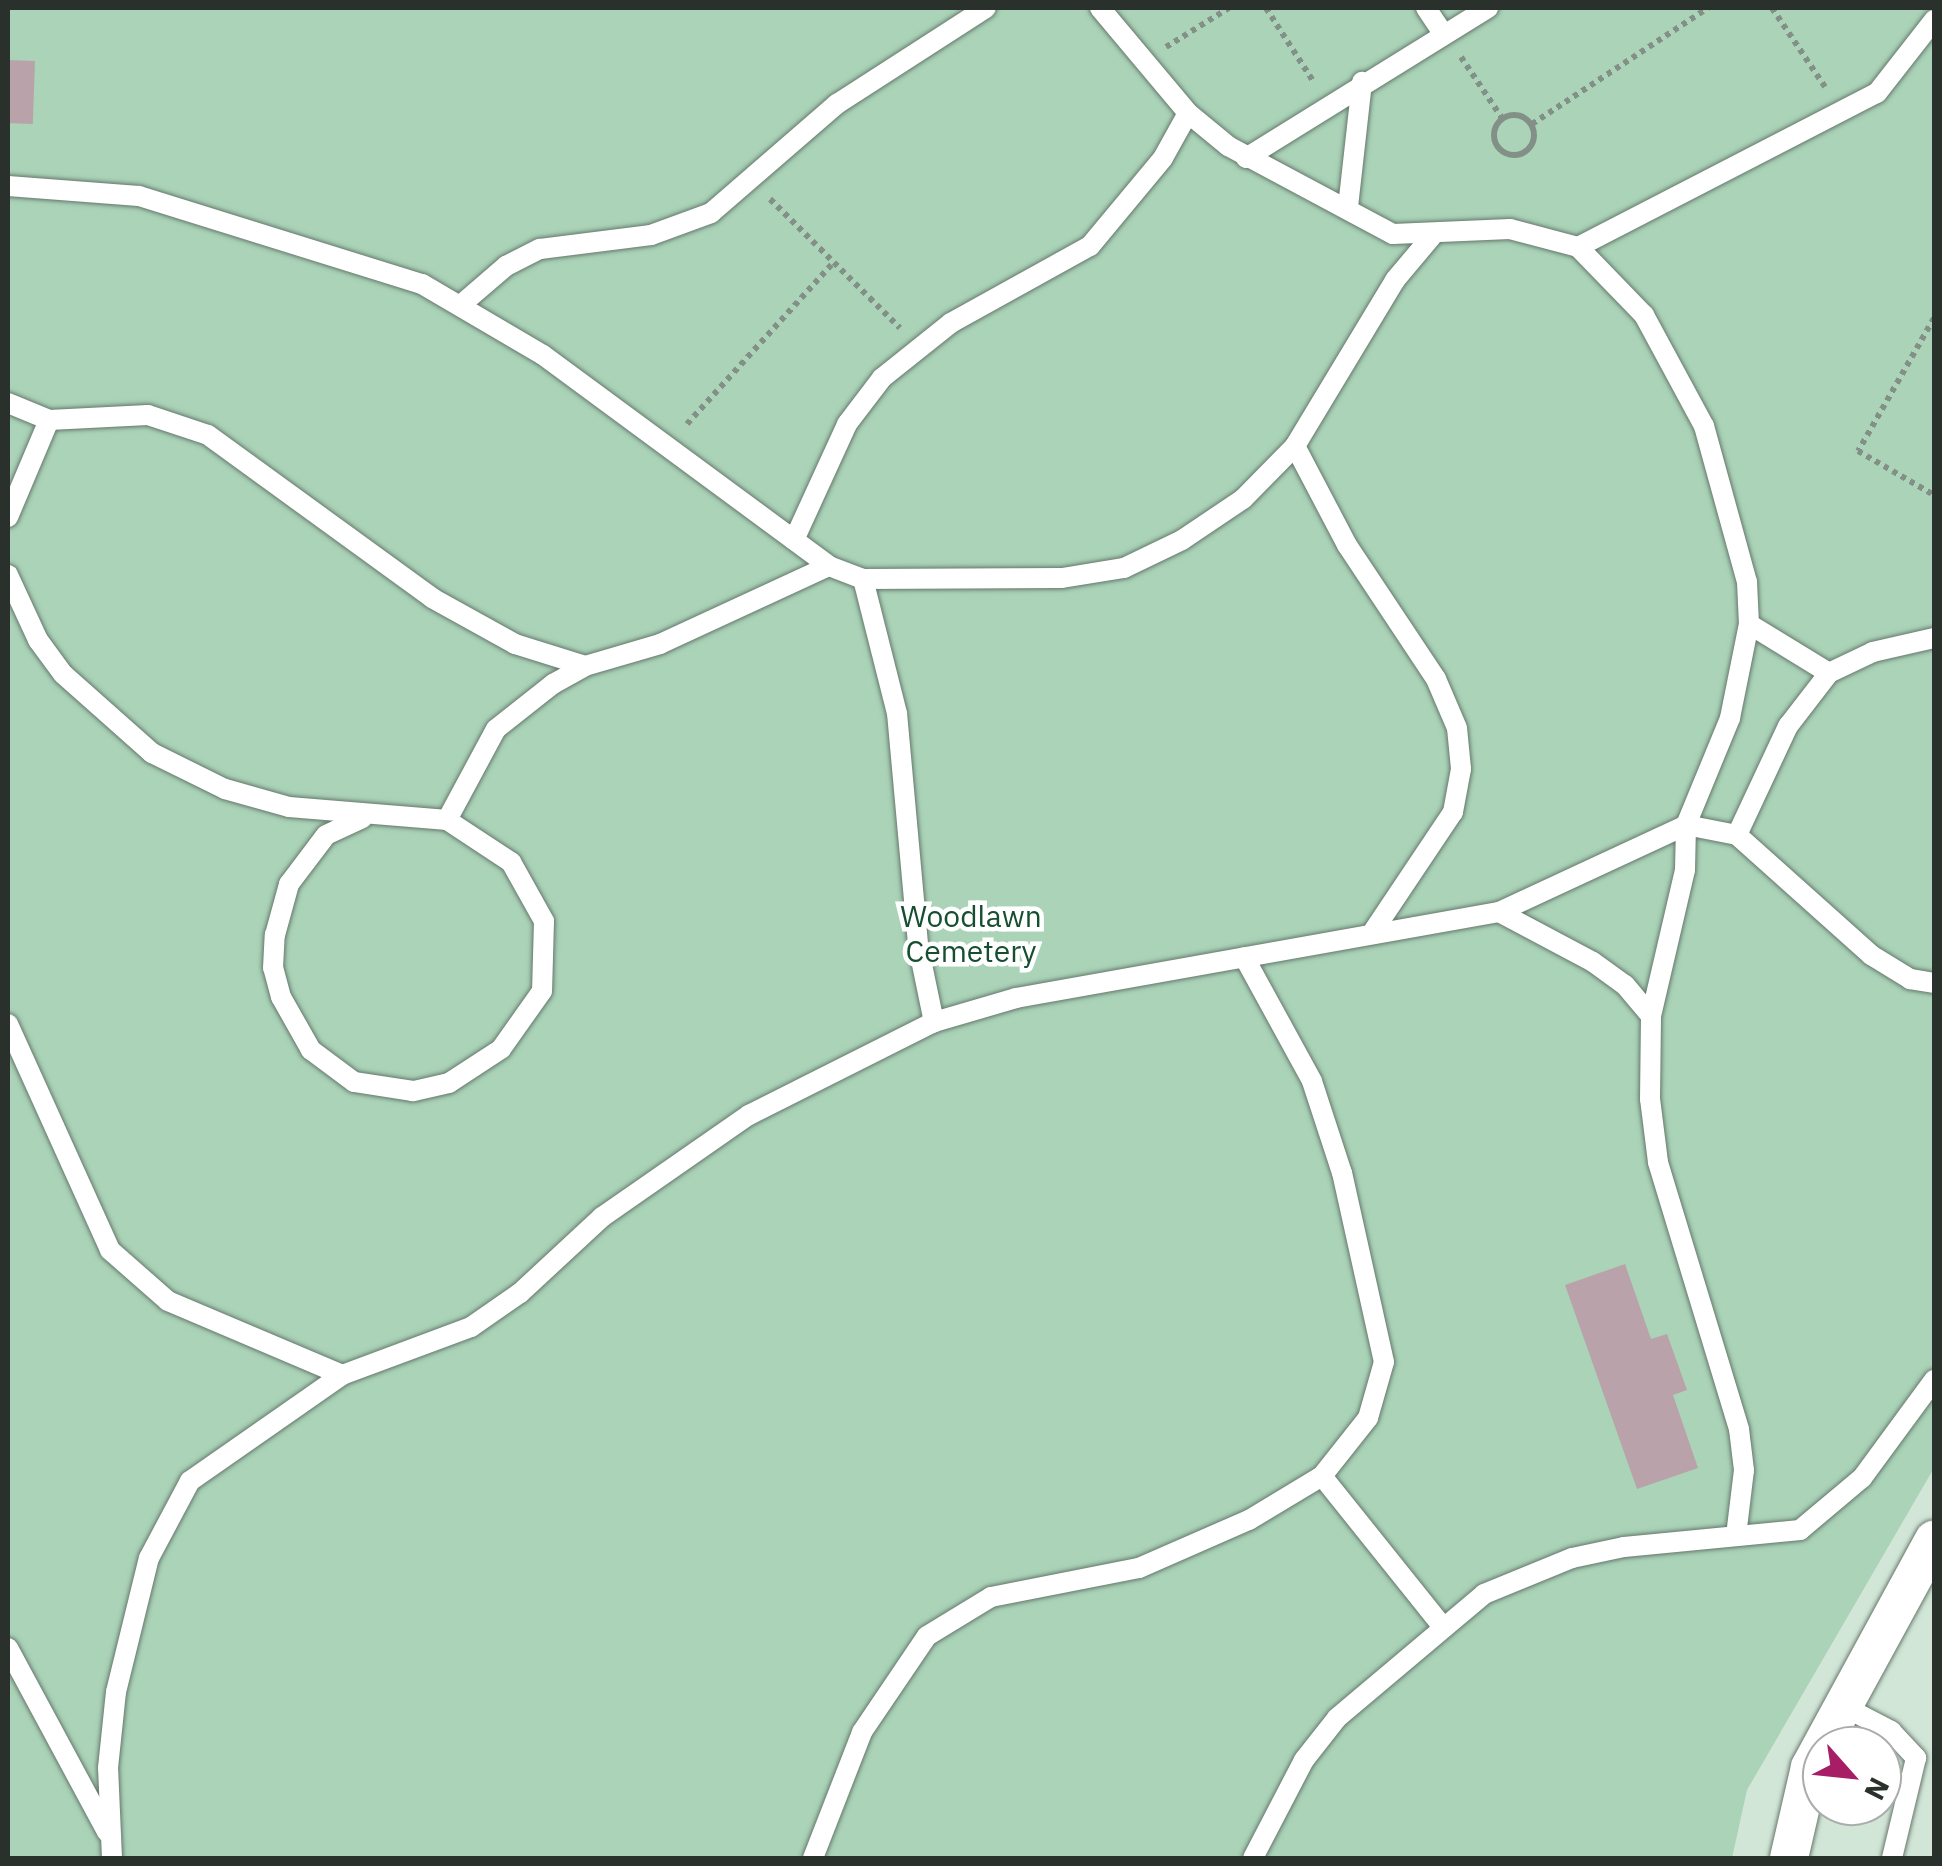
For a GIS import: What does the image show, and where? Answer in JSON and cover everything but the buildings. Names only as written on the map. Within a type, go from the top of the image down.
[{"type":"street","points":[[1789,1858],[1810,1766],[1840,1704],[1934,1540]]},
{"type":"lane","points":[[464,304],[506,266],[540,249],[683,225],[711,212],[837,104],[986,8]]},
{"type":"lane","points":[[1100,8],[1188,113],[1246,158],[1348,207],[1394,234],[1432,236],[1510,229],[1578,247],[1644,314],[1704,426],[1747,582],[1749,624],[1730,718],[1686,825],[1685,870],[1651,1016],[1650,1098],[1658,1162],[1739,1429],[1744,1470],[1736,1536]]},
{"type":"lane","points":[[1426,8],[1442,31]]},
{"type":"lane","points":[[1246,158],[1442,31],[1488,8]]},
{"type":"lane","points":[[1578,247],[1842,114],[1903,68],[1934,20]]},
{"type":"lane","points":[[1348,207],[1362,82]]},
{"type":"lane","points":[[794,540],[847,424],[882,378],[918,347],[1090,246],[1151,174],[1188,113]]},
{"type":"lane","points":[[8,186],[156,200],[299,241],[464,304],[667,446],[829,566],[863,580],[1062,578],[1124,568],[1182,540],[1243,499],[1296,446],[1395,280],[1432,236]]},
{"type":"lane","points":[[8,403],[49,420],[148,415],[208,435],[432,598],[515,644],[585,666]]},
{"type":"lane","points":[[8,517],[49,420]]},
{"type":"lane","points":[[1296,446],[1348,544],[1436,679],[1457,728],[1461,769],[1453,812],[1374,930]]},
{"type":"lane","points":[[447,820],[496,729],[585,666],[660,644],[829,566]]},
{"type":"lane","points":[[8,575],[38,640],[63,674],[152,753],[253,798],[362,818],[447,820],[488,842],[529,886],[544,920],[542,991],[526,1023],[476,1069],[413,1091],[382,1090],[332,1070],[294,1030],[273,968],[289,884],[326,835],[362,818]]},
{"type":"lane","points":[[863,580],[897,713],[918,945],[934,1022]]},
{"type":"lane","points":[[1749,624],[1830,673]]},
{"type":"lane","points":[[1737,835],[1788,726],[1830,673],[1872,652],[1934,638]]},
{"type":"lane","points":[[112,1858],[108,1834],[116,1692],[134,1607],[166,1518],[190,1481],[236,1444],[342,1375],[471,1327],[663,1172],[834,1067],[934,1022],[1016,998],[1244,958],[1374,930],[1499,912],[1686,825],[1737,835],[1871,955],[1910,978],[1934,983]]},
{"type":"lane","points":[[1499,912],[1593,962],[1625,984],[1651,1016]]},
{"type":"lane","points":[[813,1858],[834,1796],[880,1701],[927,1636],[956,1613],[1033,1585],[1139,1568],[1250,1520],[1322,1476],[1351,1445],[1378,1392],[1384,1362],[1379,1329],[1329,1124],[1244,958]]},
{"type":"lane","points":[[8,1024],[110,1250],[168,1301],[342,1375]]},
{"type":"lane","points":[[1253,1858],[1304,1760],[1337,1718],[1484,1594],[1572,1558],[1800,1530],[1830,1512],[1934,1380]]},
{"type":"lane","points":[[1322,1476],[1442,1626]]},
{"type":"lane","points":[[8,1648],[108,1834]]},
{"type":"lane","points":[[1840,1704],[1891,1732],[1916,1758],[1892,1858]]},
{"type":"path","points":[[1145,60],[1228,8]]},
{"type":"path","points":[[1266,8],[1328,104]]},
{"type":"path","points":[[1502,118],[1495,142],[1510,155],[1528,149],[1532,124],[1708,8]]},
{"type":"path","points":[[1772,8],[1842,114]]},
{"type":"path","points":[[1442,31],[1502,118]]},
{"type":"path","points":[[1502,118],[1515,114],[1532,124]]},
{"type":"path","points":[[750,179],[918,347]]},
{"type":"path","points":[[667,446],[834,262]]},
{"type":"path","points":[[1934,318],[1858,451],[1934,496]]},
{"type":"green space","name":"Woodlawn Cemetery","points":[[8,8],[1934,8],[1934,1468],[1747,1790],[1732,1858],[8,1858]]}]
